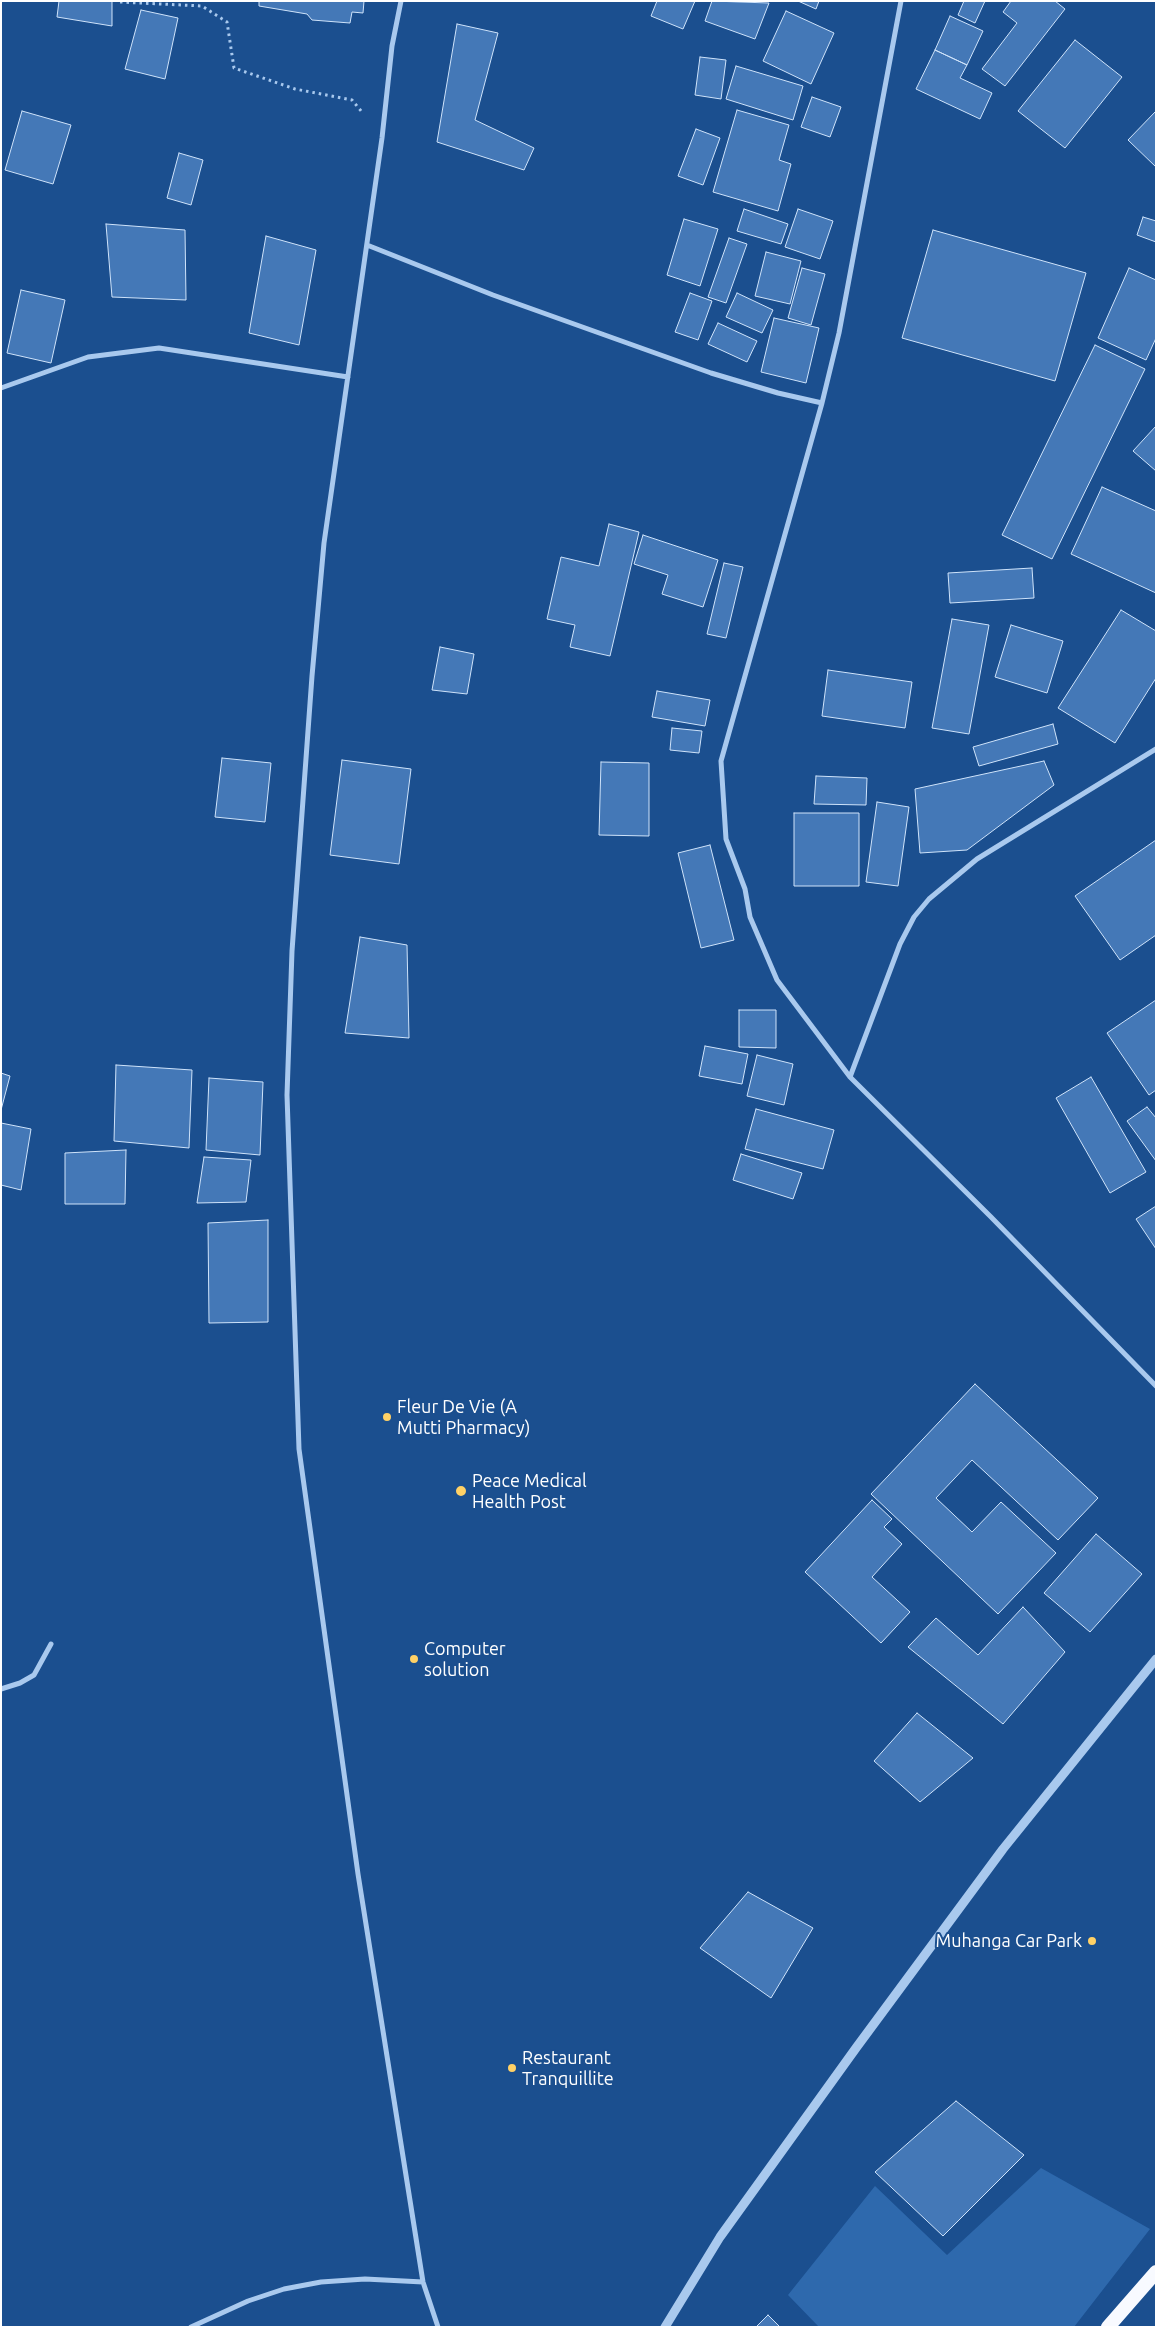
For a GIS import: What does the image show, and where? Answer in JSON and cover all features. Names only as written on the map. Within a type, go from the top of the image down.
[{"type":"highway","points":[[1108,2327],[1156,2272]]},
{"type":"street","points":[[401,1],[392,46],[382,138],[324,552],[312,676],[292,951],[287,1095],[299,1449],[358,1874],[423,2282],[438,2327]]},
{"type":"street","points":[[901,1],[839,333],[822,403],[721,761],[726,839],[745,889],[750,917],[760,944],[778,980],[850,1077],[991,1216],[1156,1386]]},
{"type":"street","points":[[367,245],[493,295],[711,373],[778,393],[822,403]]},
{"type":"street","points":[[1,388],[88,357],[159,348],[348,377]]},
{"type":"street","points":[[850,1077],[900,944],[914,917],[929,899],[976,859],[1156,748]]},
{"type":"street","points":[[1,1689],[20,1683],[34,1675],[51,1644]]},
{"type":"street","points":[[665,2327],[720,2237],[1003,1849],[1156,1659]]},
{"type":"street","points":[[191,2327],[248,2301],[284,2289],[321,2282],[364,2279],[423,2282]]},
{"type":"path","points":[[120,2],[202,6],[227,22],[234,68],[295,89],[352,100],[382,138]]},
{"type":"shaded area","points":[[1041,2168],[1150,2229],[1074,2327],[819,2327],[788,2295],[875,2186],[947,2255]]},
{"type":"building","points":[[59,1],[112,1],[112,26],[57,17]]},
{"type":"building","points":[[259,1],[364,1],[363,13],[352,12],[350,23],[312,20],[307,14],[259,6]]},
{"type":"building","points":[[657,1],[695,1],[683,29],[651,16]]},
{"type":"building","points":[[712,1],[769,3],[755,39],[705,21]]},
{"type":"building","points":[[798,1],[819,1],[816,9]]},
{"type":"building","points":[[964,1],[985,1],[975,23],[958,15]]},
{"type":"building","points":[[1011,1],[1055,1],[1065,9],[1005,86],[982,69],[1017,23],[1003,12]]},
{"type":"building","points":[[141,10],[178,18],[165,79],[125,69]]},
{"type":"building","points":[[786,11],[834,33],[811,84],[763,61]]},
{"type":"building","points":[[950,16],[983,31],[967,65],[935,50]]},
{"type":"building","points":[[457,24],[498,33],[475,120],[534,148],[524,170],[437,142]]},
{"type":"building","points":[[1075,40],[1122,77],[1065,148],[1018,111]]},
{"type":"building","points":[[935,50],[967,65],[960,78],[992,93],[980,119],[916,89]]},
{"type":"building","points":[[700,57],[726,60],[721,99],[695,95]]},
{"type":"building","points":[[736,66],[803,86],[793,120],[726,99]]},
{"type":"building","points":[[812,97],[841,107],[830,137],[801,127]]},
{"type":"building","points":[[737,110],[789,125],[779,160],[791,164],[778,211],[713,192]]},
{"type":"building","points":[[22,111],[71,125],[53,184],[5,170]]},
{"type":"building","points":[[1156,111],[1156,167],[1128,140]]},
{"type":"building","points":[[696,129],[720,138],[703,185],[678,176]]},
{"type":"building","points":[[179,153],[203,160],[191,205],[167,198]]},
{"type":"building","points":[[744,209],[788,224],[781,244],[737,231]]},
{"type":"building","points":[[798,209],[833,221],[820,259],[785,247]]},
{"type":"building","points":[[1143,217],[1156,221],[1156,242],[1137,235]]},
{"type":"building","points":[[684,219],[718,229],[700,286],[667,275]]},
{"type":"building","points":[[106,224],[185,230],[186,300],[112,297]]},
{"type":"building","points":[[933,230],[1086,273],[1055,381],[902,338]]},
{"type":"building","points":[[266,236],[316,250],[299,345],[249,333]]},
{"type":"building","points":[[729,238],[747,244],[726,303],[708,297]]},
{"type":"building","points":[[766,252],[801,261],[790,304],[755,296]]},
{"type":"building","points":[[802,268],[825,274],[811,325],[788,318]]},
{"type":"building","points":[[1129,268],[1156,280],[1156,338],[1146,360],[1098,338]]},
{"type":"building","points":[[21,290],[65,300],[51,363],[7,353]]},
{"type":"building","points":[[690,293],[712,301],[698,340],[675,332]]},
{"type":"building","points":[[737,293],[773,310],[762,333],[726,317]]},
{"type":"building","points":[[774,318],[819,328],[806,383],[761,372]]},
{"type":"building","points":[[718,323],[757,341],[747,362],[708,344]]},
{"type":"building","points":[[1095,345],[1145,369],[1052,559],[1002,535]]},
{"type":"building","points":[[1156,426],[1156,471],[1133,451]]},
{"type":"building","points":[[1102,487],[1156,511],[1156,593],[1071,554]]},
{"type":"building","points":[[609,524],[639,532],[610,656],[570,647],[575,625],[547,619],[561,557],[599,566]]},
{"type":"building","points":[[643,535],[718,560],[703,607],[662,594],[668,575],[634,564]]},
{"type":"building","points":[[724,563],[743,567],[726,638],[707,634]]},
{"type":"building","points":[[1032,568],[1034,598],[950,603],[948,573]]},
{"type":"building","points":[[1121,610],[1156,631],[1156,678],[1115,743],[1058,708]]},
{"type":"building","points":[[952,619],[989,625],[969,734],[932,728]]},
{"type":"building","points":[[1011,625],[1063,641],[1047,693],[995,677]]},
{"type":"building","points":[[440,647],[474,654],[467,694],[432,690]]},
{"type":"building","points":[[828,670],[912,682],[905,728],[822,716]]},
{"type":"building","points":[[657,691],[710,700],[705,726],[652,717]]},
{"type":"building","points":[[1053,724],[1058,744],[979,766],[973,747]]},
{"type":"building","points":[[672,728],[702,731],[699,753],[670,750]]},
{"type":"building","points":[[222,758],[271,763],[265,822],[215,817]]},
{"type":"building","points":[[342,760],[411,769],[399,864],[330,855]]},
{"type":"building","points":[[1044,761],[1054,785],[967,850],[920,853],[915,789]]},
{"type":"building","points":[[601,762],[649,763],[649,836],[599,835]]},
{"type":"building","points":[[816,776],[867,778],[866,805],[814,804]]},
{"type":"building","points":[[877,802],[909,807],[898,886],[866,882]]},
{"type":"building","points":[[794,813],[859,813],[859,886],[794,886]]},
{"type":"building","points":[[1156,840],[1156,935],[1120,960],[1075,896]]},
{"type":"building","points":[[710,845],[734,940],[701,948],[678,853]]},
{"type":"building","points":[[360,937],[407,945],[409,1038],[345,1033]]},
{"type":"building","points":[[1156,1000],[1156,1090],[1149,1095],[1107,1033]]},
{"type":"building","points":[[739,1010],[776,1010],[776,1048],[739,1047]]},
{"type":"building","points":[[705,1046],[748,1054],[742,1084],[699,1076]]},
{"type":"building","points":[[757,1055],[793,1064],[784,1105],[747,1096]]},
{"type":"building","points":[[116,1065],[192,1070],[189,1148],[114,1141]]},
{"type":"building","points":[[1,1073],[10,1076],[1,1110]]},
{"type":"building","points":[[1091,1077],[1146,1172],[1110,1193],[1056,1098]]},
{"type":"building","points":[[209,1078],[263,1082],[260,1155],[206,1150]]},
{"type":"building","points":[[1147,1107],[1156,1118],[1156,1161],[1127,1121]]},
{"type":"building","points":[[756,1109],[834,1130],[823,1169],[745,1149]]},
{"type":"building","points":[[1,1123],[31,1129],[21,1190],[1,1185]]},
{"type":"building","points":[[126,1150],[125,1204],[65,1204],[65,1153]]},
{"type":"building","points":[[741,1154],[802,1173],[793,1199],[733,1180]]},
{"type":"building","points":[[204,1157],[251,1160],[246,1202],[197,1203]]},
{"type":"building","points":[[1156,1206],[1156,1249],[1136,1219]]},
{"type":"building","points":[[268,1220],[268,1322],[209,1323],[208,1223]]},
{"type":"building","points":[[975,1384],[1098,1498],[1058,1540],[972,1460],[936,1498],[972,1532],[1001,1502],[1056,1553],[998,1614],[871,1494]]},
{"type":"building","points":[[872,1500],[892,1519],[884,1527],[902,1544],[872,1577],[910,1612],[881,1643],[805,1572]]},
{"type":"building","points":[[1096,1534],[1142,1574],[1090,1632],[1044,1593]]},
{"type":"building","points":[[1023,1607],[1065,1652],[1003,1724],[908,1647],[936,1618],[978,1655]]},
{"type":"building","points":[[917,1713],[973,1758],[920,1802],[874,1761]]},
{"type":"building","points":[[748,1892],[813,1928],[771,1998],[700,1948]]},
{"type":"building","points":[[956,2101],[1024,2155],[943,2236],[875,2172]]},
{"type":"building","points":[[768,2315],[780,2327],[756,2327]]},
{"type":"place","name":"Fleur De Vie (A Mutti Pharmacy)","points":[[387,1417]]},
{"type":"place","name":"Peace Medical Health Post","points":[[461,1491]]},
{"type":"place","name":"Computer solution","points":[[414,1659]]},
{"type":"place","name":"Muhanga Car Park","points":[[1092,1941]]},
{"type":"place","name":"Restaurant Tranquillite","points":[[512,2068]]}]
